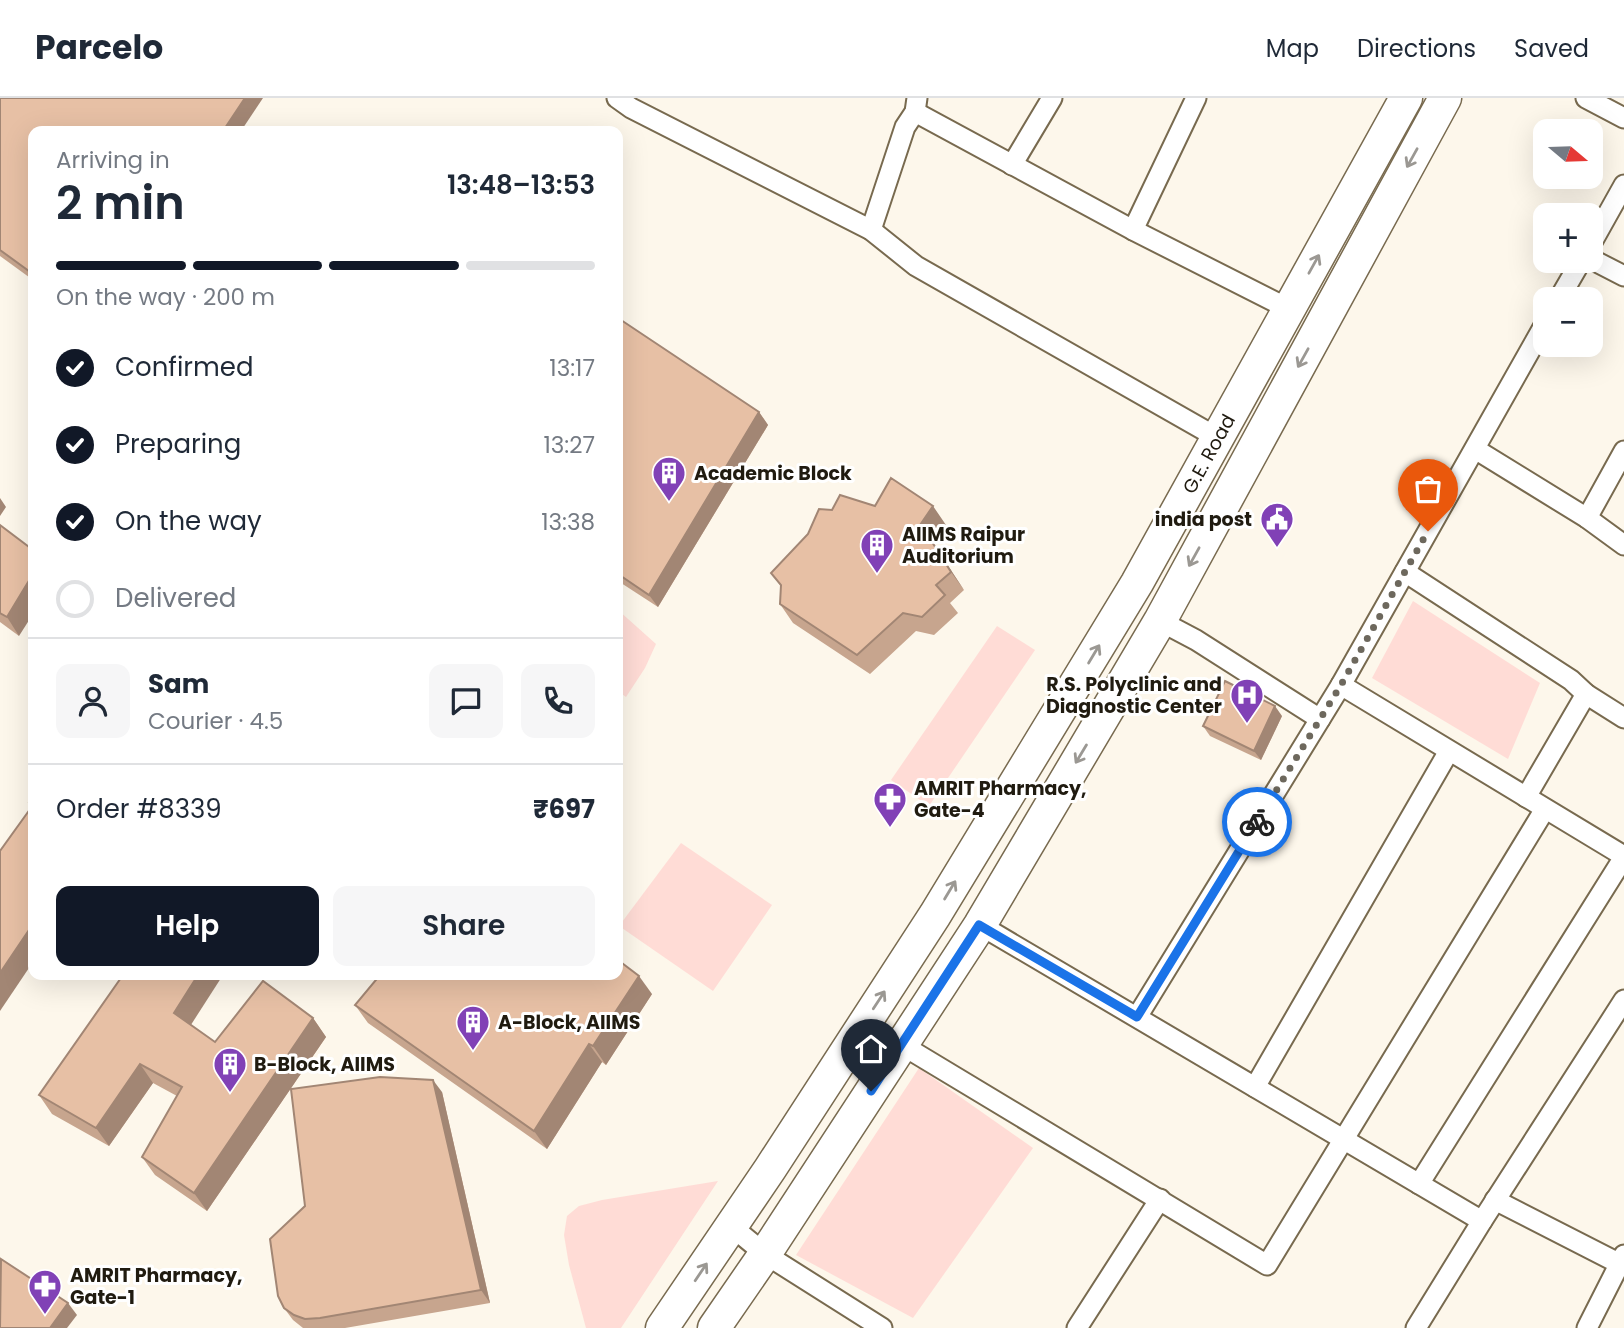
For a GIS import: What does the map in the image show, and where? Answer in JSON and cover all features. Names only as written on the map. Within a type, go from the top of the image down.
[{"type":"main road","name":"G.E. Road","points":[[662,1328],[935,915],[1138,583],[1406,98]]},
{"type":"main road","points":[[714,1328],[979,925],[1160,621],[1445,98]]},
{"type":"street","points":[[617,98],[631,108],[871,230],[916,266],[1218,438]]},
{"type":"street","points":[[1012,165],[1052,98]]},
{"type":"street","points":[[1133,230],[1196,98]]},
{"type":"street","points":[[1586,98],[1624,118]]},
{"type":"street","points":[[871,230],[905,127],[916,105],[1012,165],[1289,309]]},
{"type":"street","points":[[1603,222],[1624,184]]},
{"type":"street","points":[[1603,265],[1624,276]]},
{"type":"street","points":[[1137,1017],[1341,685],[1533,345]]},
{"type":"street","points":[[1475,449],[1624,545]]},
{"type":"street","points":[[1587,519],[1624,451]]},
{"type":"street","points":[[1405,572],[1572,680],[1586,694],[1624,718]]},
{"type":"street","points":[[1160,621],[1320,719]]},
{"type":"street","points":[[1341,685],[1624,857],[1419,1184]]},
{"type":"street","points":[[1526,797],[1586,694]]},
{"type":"street","points":[[1255,1087],[1449,751]]},
{"type":"street","points":[[902,1045],[1267,1265],[1545,809]]},
{"type":"street","points":[[979,925],[1482,1221]]},
{"type":"street","points":[[1416,1328],[1624,1000]]},
{"type":"street","points":[[1077,1328],[1160,1199]]},
{"type":"street","points":[[1495,1200],[1622,1262],[1587,1328]]},
{"type":"street","points":[[731,1226],[765,1254],[882,1328]]},
{"type":"shaded area","points":[[1413,601],[1540,683],[1508,759],[1372,678]]},
{"type":"shaded area","points":[[623,614],[656,644],[645,668],[626,697],[623,695]]},
{"type":"shaded area","points":[[997,626],[1035,650],[929,806],[891,780]]},
{"type":"shaded area","points":[[681,843],[772,905],[713,991],[623,929],[623,921]]},
{"type":"shaded area","points":[[919,1068],[1033,1148],[913,1318],[796,1255]]},
{"type":"shaded area","points":[[718,1181],[621,1328],[586,1328],[569,1265],[564,1235],[567,1216],[579,1206],[602,1200]]},
{"type":"building","points":[[0,98],[245,98],[226,126],[28,126],[28,270],[0,250]]},
{"type":"building","name":"Academic Block","points":[[623,321],[759,412],[649,595],[623,577]]},
{"type":"building","name":"AIIMS Raipur Auditorium","points":[[891,478],[933,506],[916,531],[932,542],[951,572],[936,585],[945,595],[922,617],[903,613],[857,655],[780,604],[781,585],[771,573],[808,534],[819,509],[832,510],[840,495],[875,506]]},
{"type":"building","points":[[0,525],[28,546],[28,582],[7,617],[0,613]]},
{"type":"building","points":[[1225,681],[1275,706],[1254,751],[1203,726]]},
{"type":"building","points":[[28,812],[28,931],[0,973],[0,851]]},
{"type":"building","name":"A-Block, AIIMS","points":[[623,964],[639,976],[593,1046],[589,1044],[534,1131],[355,1005],[376,980],[623,980]]},
{"type":"building","name":"B-Block, AIIMS","points":[[120,980],[195,980],[174,1013],[215,1042],[263,981],[313,1018],[194,1193],[142,1157],[182,1087],[140,1064],[96,1128],[39,1095]]},
{"type":"building","points":[[380,1077],[433,1080],[481,1290],[305,1319],[284,1308],[278,1296],[270,1239],[305,1206],[291,1089]]},
{"type":"building","points":[[1,1259],[68,1303],[50,1328],[0,1328]]},
{"type":"way so far","points":[[1257,822],[1341,685],[1428,531]]},
{"type":"place","name":"Academic Block","points":[[669,503]]},
{"type":"place","name":"india post","points":[[1277,549]]},
{"type":"place","name":"AIIMS Raipur Auditorium","points":[[877,575]]},
{"type":"place","name":"R.S. Polyclinic and Diagnostic Center","points":[[1247,725]]},
{"type":"place","name":"AMRIT Pharmacy, Gate-4","points":[[890,829]]},
{"type":"place","name":"A-Block, AIIMS","points":[[473,1052]]},
{"type":"place","name":"B-Block, AIIMS","points":[[230,1094]]},
{"type":"place","name":"AMRIT Pharmacy, Gate-1","points":[[45,1316]]},
{"type":"route","points":[[871,1091],[979,925],[1137,1017],[1257,822]]}]
